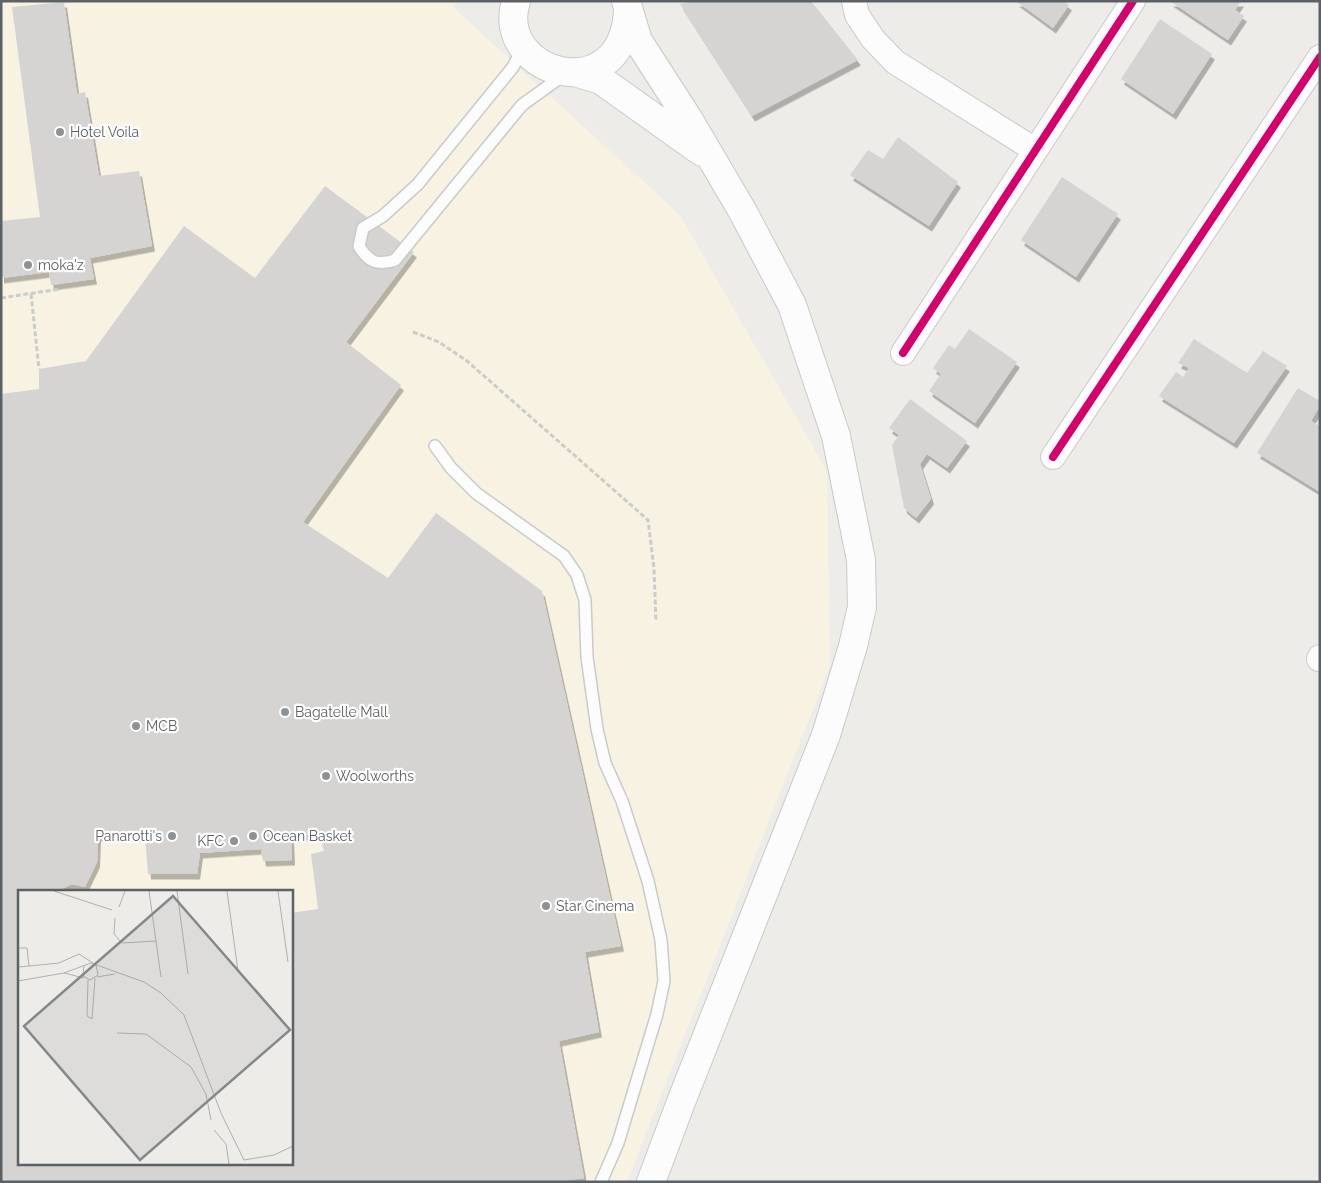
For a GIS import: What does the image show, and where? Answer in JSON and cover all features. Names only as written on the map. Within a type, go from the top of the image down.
[{"type":"main road","points":[[503,1],[518,25],[535,60],[542,65],[600,80],[711,158]]},
{"type":"main road","points":[[572,73],[595,68],[609,58],[621,44],[627,28],[627,6]]},
{"type":"main road","points":[[627,6],[638,41],[743,212],[792,305],[836,436],[861,560],[862,607],[853,646],[826,735],[651,1182]]},
{"type":"street","points":[[854,1],[857,15],[873,39],[895,62],[1035,150]]},
{"type":"street","points":[[903,353],[1133,1]]},
{"type":"street","points":[[1053,457],[1320,57]]},
{"type":"lane","points":[[518,25],[513,67],[418,184],[383,216],[363,228],[359,246],[364,255],[373,263],[384,264],[395,260],[522,105],[572,73]]},
{"type":"lane","points":[[435,446],[451,468],[476,492],[564,556],[577,575],[585,600],[587,657],[597,729],[605,763],[622,801],[648,881],[661,940],[664,981],[657,1014],[618,1143],[601,1182]]},
{"type":"path","points":[[1,298],[60,289]]},
{"type":"path","points":[[30,294],[39,369]]},
{"type":"path","points":[[413,332],[439,342],[467,361],[648,520],[654,568],[656,622]]},
{"type":"shaded area","points":[[1,1],[457,1],[454,8],[680,215],[827,471],[830,666],[627,1182],[1,1182]]},
{"type":"building","points":[[695,1],[811,1],[858,60],[752,116],[680,4]]},
{"type":"building","points":[[1016,1],[1064,1],[1069,5],[1053,28]]},
{"type":"building","points":[[1170,1],[1241,1],[1235,10],[1244,16],[1228,40]]},
{"type":"building","name":"Hotel Voila","points":[[64,2],[77,94],[85,92],[99,176],[139,171],[152,246],[90,258],[94,279],[51,285],[49,272],[1,278],[1,221],[40,217],[12,7]]},
{"type":"building","points":[[1160,19],[1212,54],[1173,114],[1121,79]]},
{"type":"building","points":[[898,137],[958,182],[929,226],[850,175],[868,150],[883,159]]},
{"type":"building","points":[[1062,177],[1118,214],[1076,277],[1021,240]]},
{"type":"building","name":"Bagatelle Mall","points":[[325,186],[414,252],[346,342],[401,385],[303,522],[388,578],[436,513],[542,591],[621,946],[585,952],[599,1032],[559,1041],[584,1178],[554,1182],[1,1182],[1,394],[39,389],[39,369],[86,361],[184,226],[255,278]]},
{"type":"building","points":[[969,329],[1017,362],[975,423],[929,391],[941,374],[933,368],[949,345],[955,349]]},
{"type":"building","points":[[1194,339],[1247,373],[1263,351],[1287,366],[1234,443],[1159,396],[1176,372],[1183,377],[1189,368],[1178,363]]},
{"type":"building","points":[[1298,388],[1320,401],[1320,406],[1311,421],[1320,426],[1320,492],[1257,453]]},
{"type":"building","points":[[910,399],[967,441],[947,468],[927,454],[920,464],[931,499],[916,518],[904,508],[892,445],[899,435],[889,428]]},
{"type":"cycle path","points":[[903,353],[1133,1]]},
{"type":"cycle path","points":[[1053,457],[1320,57]]},
{"type":"place","name":"Hotel Voila","points":[[60,132]]},
{"type":"place","name":"moka'z","points":[[28,265]]},
{"type":"place","name":"Bagatelle Mall","points":[[285,712]]},
{"type":"place","name":"MCB","points":[[136,726]]},
{"type":"place","name":"Woolworths","points":[[326,776]]},
{"type":"place","name":"Panarotti's","points":[[172,836]]},
{"type":"place","name":"Ocean Basket","points":[[253,836]]},
{"type":"place","name":"KFC","points":[[234,841]]},
{"type":"place","name":"Star Cinema","points":[[546,906]]}]
